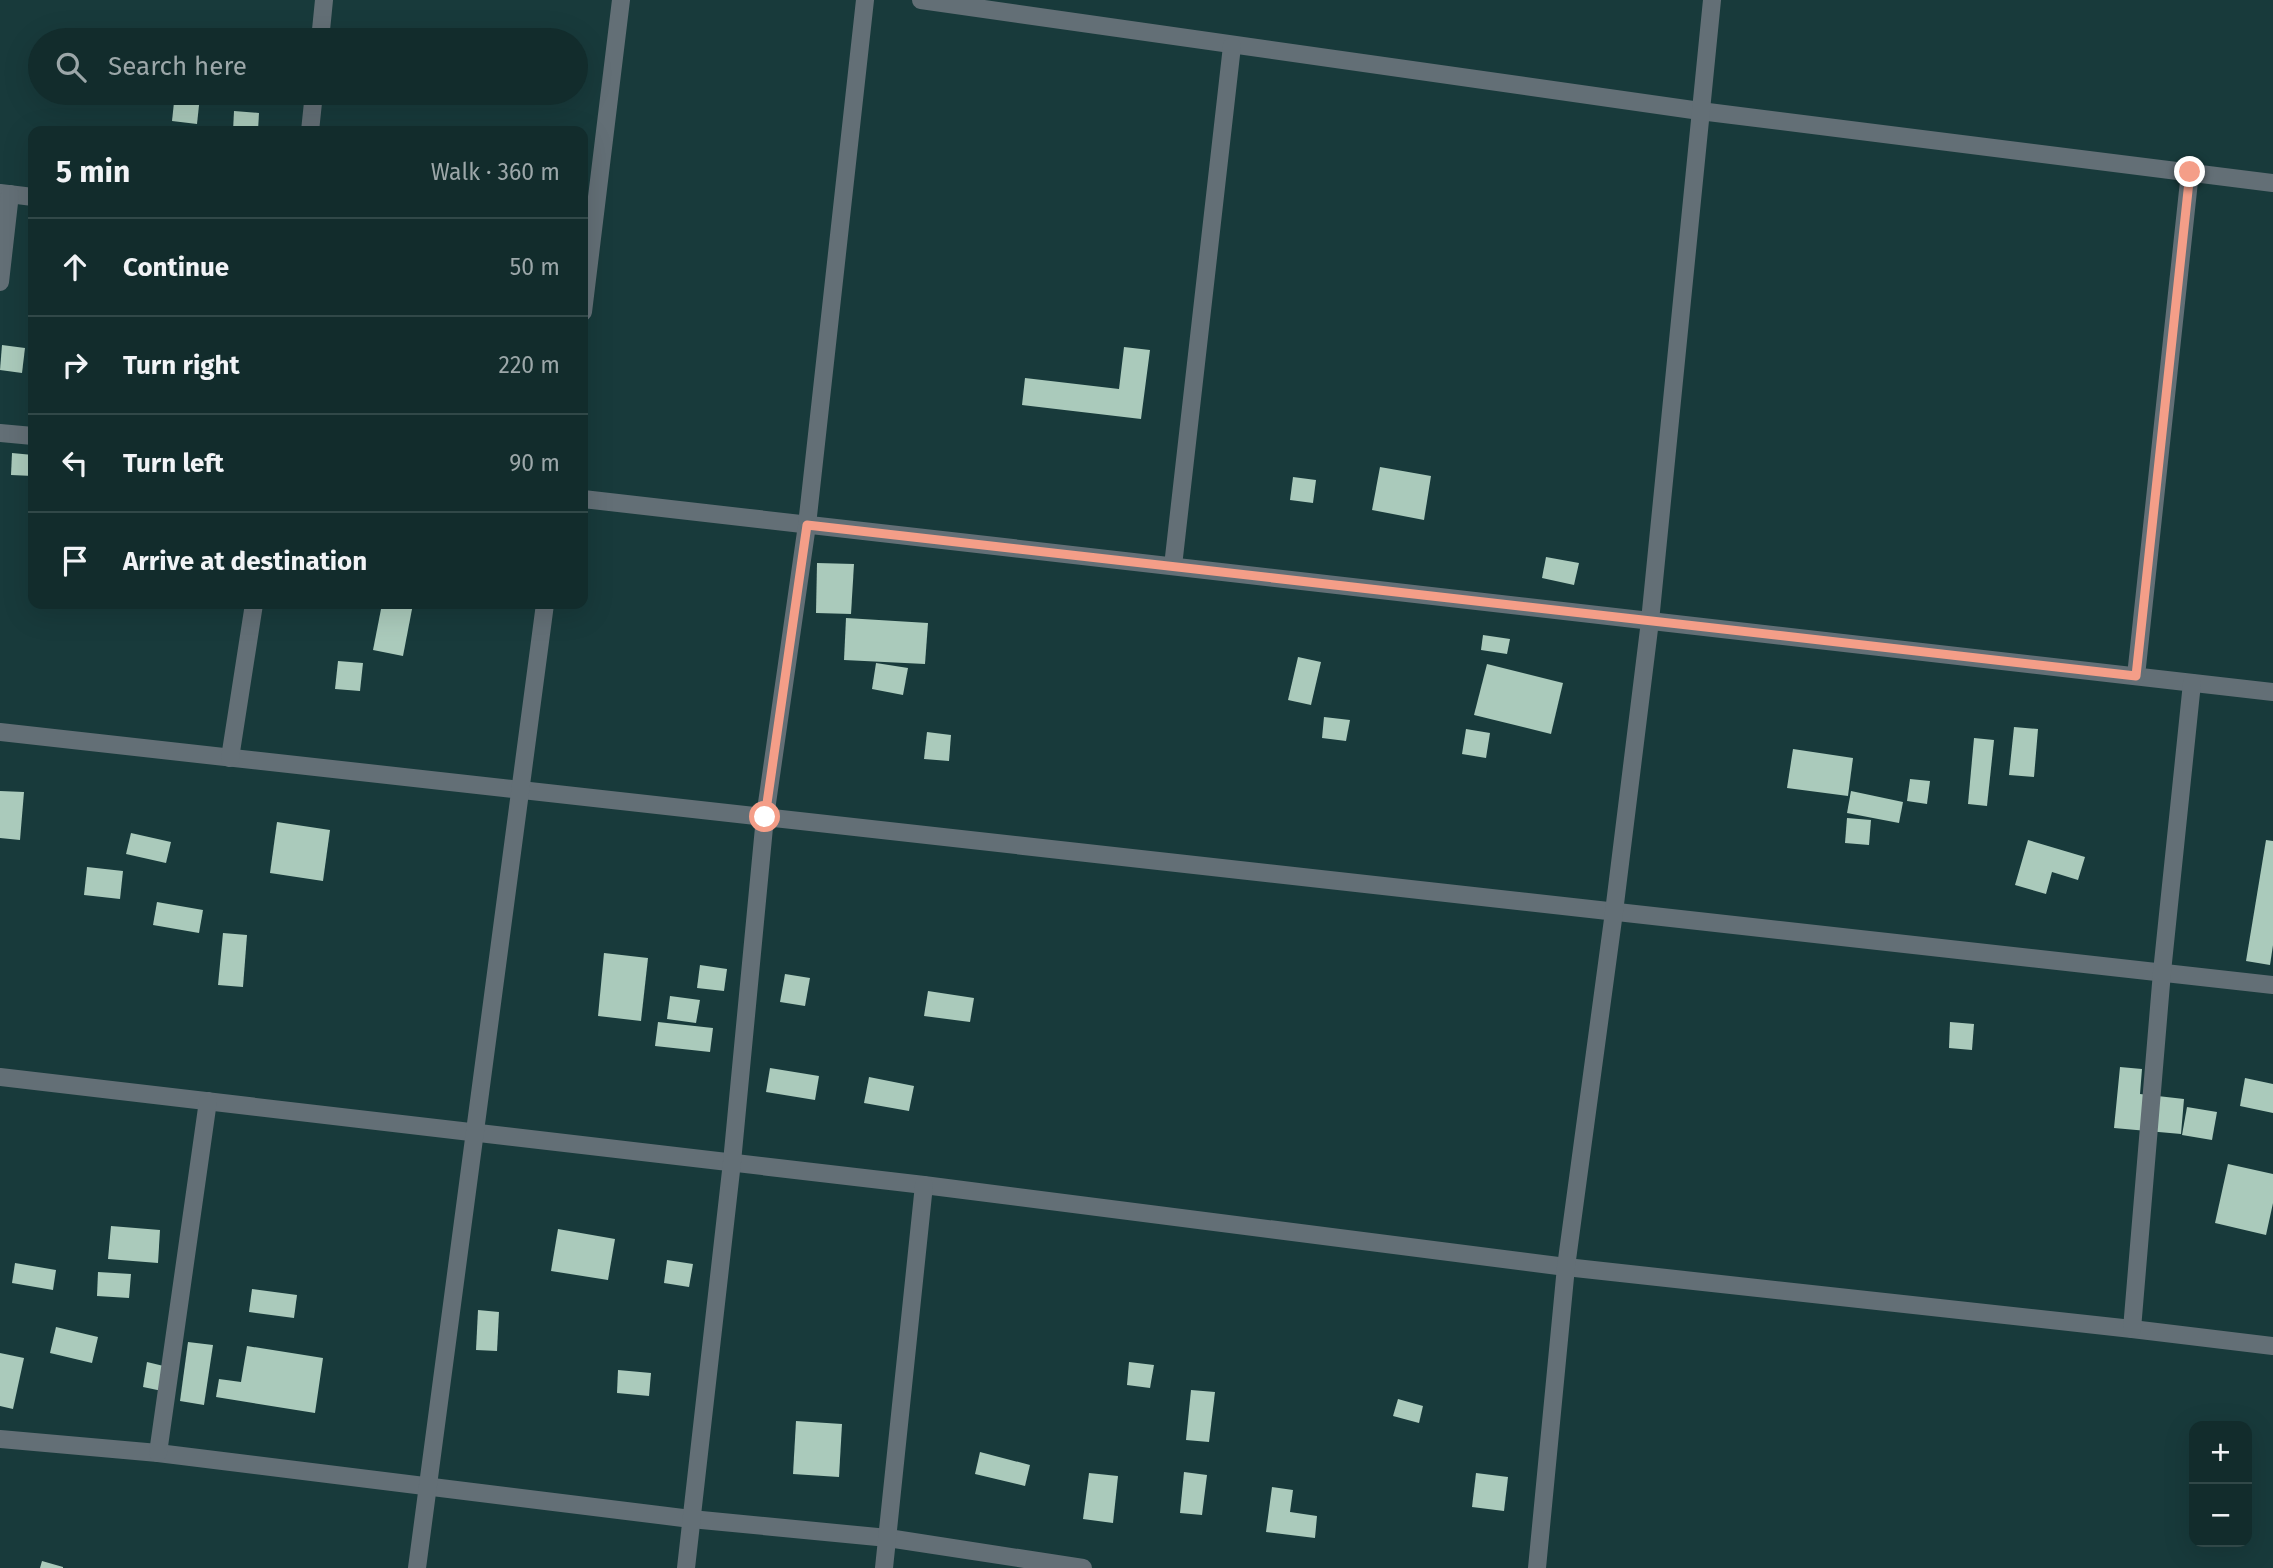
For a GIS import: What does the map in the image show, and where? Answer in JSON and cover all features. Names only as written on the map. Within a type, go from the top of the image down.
[{"type":"street","points":[[321,28],[324,0]]},
{"type":"street","points":[[588,271],[621,0]]},
{"type":"street","points":[[686,1568],[732,1161],[765,817],[807,525],[865,0]]},
{"type":"street","points":[[921,0],[1700,111],[2273,183]]},
{"type":"street","points":[[1537,1568],[1566,1267],[1650,621],[1712,0]]},
{"type":"street","points":[[1173,566],[1232,46]]},
{"type":"street","points":[[311,126],[313,105]]},
{"type":"street","points":[[2136,676],[2190,172]]},
{"type":"street","points":[[0,282],[5,194],[28,196]]},
{"type":"street","points":[[0,433],[28,436]]},
{"type":"street","points":[[588,500],[2273,692]]},
{"type":"street","points":[[230,758],[253,609]]},
{"type":"street","points":[[417,1568],[544,609]]},
{"type":"street","points":[[2132,1329],[2162,972],[2192,683]]},
{"type":"street","points":[[0,732],[2273,985]]},
{"type":"street","points":[[0,1077],[732,1161],[1566,1267],[2273,1346]]},
{"type":"street","points":[[158,1453],[208,1101]]},
{"type":"street","points":[[884,1568],[924,1185]]},
{"type":"street","points":[[0,1439],[158,1453],[691,1519],[888,1538],[1083,1568]]},
{"type":"building","points":[[174,105],[199,105],[197,124],[172,121]]},
{"type":"building","points":[[234,111],[259,113],[258,126],[233,126]]},
{"type":"building","points":[[2,345],[25,348],[22,373],[0,370]]},
{"type":"building","points":[[1124,347],[1150,350],[1141,419],[1022,405],[1025,378],[1119,389]]},
{"type":"building","points":[[12,453],[28,455],[28,476],[11,475]]},
{"type":"building","points":[[1380,467],[1431,476],[1424,520],[1372,510]]},
{"type":"building","points":[[1293,477],[1316,480],[1313,503],[1290,500]]},
{"type":"building","points":[[1546,557],[1579,563],[1574,585],[1542,578]]},
{"type":"building","points":[[817,563],[854,564],[851,614],[816,613]]},
{"type":"building","points":[[381,609],[412,609],[403,656],[373,650]]},
{"type":"building","points":[[846,618],[928,623],[925,664],[844,660]]},
{"type":"building","points":[[1483,635],[1510,639],[1507,654],[1481,650]]},
{"type":"building","points":[[1298,657],[1321,662],[1311,705],[1288,700]]},
{"type":"building","points":[[338,661],[363,663],[360,691],[335,689]]},
{"type":"building","points":[[876,663],[908,668],[903,695],[872,689]]},
{"type":"building","points":[[1487,664],[1563,683],[1551,734],[1474,715]]},
{"type":"building","points":[[1324,717],[1350,720],[1346,741],[1322,738]]},
{"type":"building","points":[[2014,727],[2038,729],[2034,777],[2009,775]]},
{"type":"building","points":[[1466,729],[1490,733],[1486,758],[1462,754]]},
{"type":"building","points":[[927,732],[951,735],[949,761],[924,759]]},
{"type":"building","points":[[1974,738],[1994,740],[1987,806],[1968,804]]},
{"type":"building","points":[[1793,749],[1853,758],[1848,796],[1787,788]]},
{"type":"building","points":[[1910,779],[1930,781],[1927,804],[1907,801]]},
{"type":"building","points":[[0,791],[24,792],[20,840],[0,838]]},
{"type":"building","points":[[1851,791],[1903,802],[1899,823],[1847,813]]},
{"type":"building","points":[[1847,818],[1871,820],[1869,845],[1845,843]]},
{"type":"building","points":[[277,822],[330,830],[323,881],[270,873]]},
{"type":"building","points":[[131,833],[171,842],[166,863],[126,854]]},
{"type":"building","points":[[2028,840],[2085,857],[2078,880],[2052,872],[2046,894],[2015,885]]},
{"type":"building","points":[[2266,840],[2273,841],[2273,945],[2270,965],[2246,961]]},
{"type":"building","points":[[87,867],[123,871],[120,899],[84,895]]},
{"type":"building","points":[[157,902],[203,910],[199,933],[153,925]]},
{"type":"building","points":[[223,933],[247,935],[243,987],[218,985]]},
{"type":"building","points":[[604,953],[648,958],[641,1021],[598,1016]]},
{"type":"building","points":[[700,965],[727,969],[724,991],[697,988]]},
{"type":"building","points":[[785,974],[810,978],[805,1006],[780,1002]]},
{"type":"building","points":[[928,991],[974,998],[970,1022],[924,1016]]},
{"type":"building","points":[[670,996],[700,1000],[696,1023],[667,1019]]},
{"type":"building","points":[[658,1022],[713,1028],[710,1052],[655,1046]]},
{"type":"building","points":[[1950,1022],[1974,1024],[1972,1050],[1949,1048]]},
{"type":"building","points":[[2120,1067],[2142,1069],[2140,1094],[2184,1099],[2181,1134],[2114,1128]]},
{"type":"building","points":[[770,1068],[819,1076],[815,1100],[766,1092]]},
{"type":"building","points":[[869,1077],[914,1086],[909,1111],[864,1103]]},
{"type":"building","points":[[2245,1078],[2273,1084],[2273,1113],[2240,1106]]},
{"type":"building","points":[[2187,1107],[2217,1112],[2212,1140],[2182,1135]]},
{"type":"building","points":[[2228,1164],[2273,1174],[2273,1203],[2266,1235],[2215,1223]]},
{"type":"building","points":[[111,1226],[160,1230],[158,1263],[108,1259]]},
{"type":"building","points":[[558,1229],[615,1239],[608,1280],[551,1271]]},
{"type":"building","points":[[667,1260],[693,1264],[689,1287],[664,1283]]},
{"type":"building","points":[[15,1263],[56,1270],[53,1290],[12,1283]]},
{"type":"building","points":[[98,1272],[131,1274],[129,1298],[97,1296]]},
{"type":"building","points":[[252,1289],[297,1295],[294,1318],[249,1312]]},
{"type":"building","points":[[478,1310],[499,1312],[497,1351],[476,1350]]},
{"type":"building","points":[[56,1327],[98,1337],[92,1363],[50,1353]]},
{"type":"building","points":[[188,1342],[213,1345],[204,1405],[180,1401]]},
{"type":"building","points":[[247,1346],[323,1358],[315,1413],[216,1397],[219,1379],[241,1382]]},
{"type":"building","points":[[0,1353],[24,1358],[13,1409],[0,1406]]},
{"type":"building","points":[[147,1362],[172,1368],[167,1392],[143,1387]]},
{"type":"building","points":[[1129,1362],[1154,1365],[1150,1388],[1127,1385]]},
{"type":"building","points":[[618,1370],[651,1373],[649,1396],[617,1393]]},
{"type":"building","points":[[1191,1390],[1215,1392],[1209,1442],[1186,1440]]},
{"type":"building","points":[[1398,1399],[1423,1406],[1419,1423],[1393,1416]]},
{"type":"building","points":[[796,1421],[842,1424],[839,1477],[793,1474]]},
{"type":"building","points":[[980,1452],[1030,1465],[1025,1486],[975,1474]]},
{"type":"building","points":[[1184,1472],[1207,1475],[1202,1515],[1180,1513]]},
{"type":"building","points":[[1089,1473],[1118,1476],[1113,1523],[1083,1519]]},
{"type":"building","points":[[1476,1473],[1508,1477],[1504,1511],[1472,1507]]},
{"type":"building","points":[[1272,1487],[1293,1490],[1290,1512],[1317,1516],[1315,1538],[1266,1532]]},
{"type":"building","points":[[42,1561],[63,1567],[63,1568],[40,1568]]},
{"type":"route","points":[[765,817],[807,525],[2136,676],[2190,172]]}]
